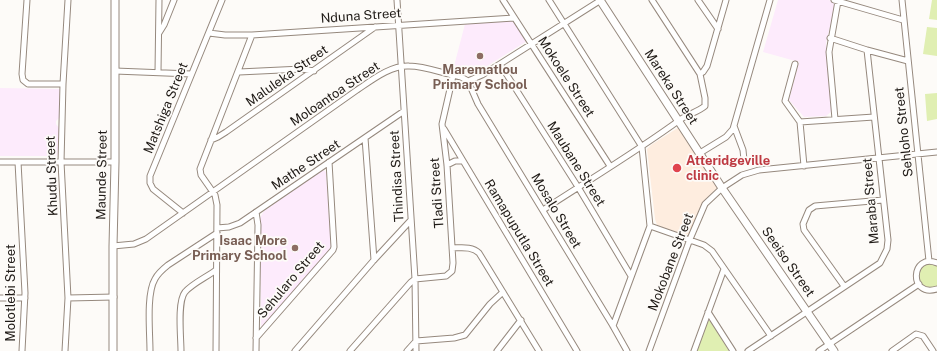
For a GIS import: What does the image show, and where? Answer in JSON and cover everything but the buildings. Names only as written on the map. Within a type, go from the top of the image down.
[{"type":"street","points":[[27,0],[22,74],[23,80],[28,84],[63,84]]},
{"type":"street","name":"Khudu Street","points":[[65,351],[68,298],[61,162],[63,84],[68,0]]},
{"type":"street","name":"Maunde Street","points":[[113,351],[116,0]]},
{"type":"street","points":[[158,72],[159,0]]},
{"type":"street","points":[[159,33],[164,25],[174,0]]},
{"type":"street","name":"Matshiga Street","points":[[183,213],[153,189],[150,180],[191,74],[222,0]]},
{"type":"street","name":"Thindisa Street","points":[[397,0],[415,279],[416,351]]},
{"type":"street","name":"Mokoele Street","points":[[503,0],[610,166]]},
{"type":"street","points":[[549,0],[642,147],[650,226],[613,326]]},
{"type":"street","points":[[468,81],[500,64],[601,0]]},
{"type":"street","name":"Mareka Street","points":[[601,0],[722,188]]},
{"type":"street","points":[[543,210],[642,147],[679,120],[705,106],[706,98],[700,74],[652,0]]},
{"type":"street","points":[[698,0],[718,29]]},
{"type":"street","points":[[700,74],[707,66],[726,0]]},
{"type":"street","points":[[700,153],[726,137],[734,126],[770,0]]},
{"type":"street","name":"Sehloho Street","points":[[902,0],[929,261]]},
{"type":"street","points":[[835,119],[829,52],[836,1],[903,20]]},
{"type":"street","name":"Nduna Street","points":[[209,33],[225,35],[252,35],[514,18]]},
{"type":"street","name":"Maluleka Street","points":[[211,140],[222,135],[375,27]]},
{"type":"street","points":[[216,351],[217,205],[215,195],[201,175],[200,169],[239,72],[252,35]]},
{"type":"street","points":[[830,38],[908,61]]},
{"type":"street","name":"Maraba Street","points":[[748,351],[880,262],[886,253],[888,240],[867,50]]},
{"type":"street","name":"Maubane Street","points":[[500,64],[578,187],[631,276]]},
{"type":"street","points":[[795,64],[785,101],[800,122],[804,166]]},
{"type":"street","name":"Moloantoa Street","points":[[113,246],[139,243],[369,82],[389,70],[401,66],[418,67],[461,77],[468,81]]},
{"type":"street","points":[[239,72],[302,69],[314,71]]},
{"type":"street","points":[[115,71],[191,74]]},
{"type":"street","name":"Tladi Street","points":[[415,279],[442,277],[449,274],[453,267],[447,165],[442,121],[453,76]]},
{"type":"street","name":"Mosalo Street","points":[[468,81],[478,104],[627,351]]},
{"type":"street","name":"Mathe Street","points":[[217,230],[236,225],[404,111]]},
{"type":"street","points":[[800,122],[874,117]]},
{"type":"street","points":[[734,126],[741,143],[744,160]]},
{"type":"street","name":"Ramapuputla Street","points":[[442,127],[577,351]]},
{"type":"street","points":[[365,138],[374,260]]},
{"type":"street","name":"Mokobane Street","points":[[649,351],[704,204],[722,188],[749,172],[878,157],[937,152]]},
{"type":"street","points":[[447,165],[455,161],[462,161]]},
{"type":"street","points":[[0,162],[115,162]]},
{"type":"street","name":"Molotlebi Street","points":[[18,162],[25,298],[22,351]]},
{"type":"street","name":"Sehularo Street","points":[[256,338],[333,250],[335,241],[329,162]]},
{"type":"street","name":"Seeiso Street","points":[[722,188],[834,351]]},
{"type":"street","points":[[844,286],[804,230],[803,224],[809,210],[815,206],[883,200]]},
{"type":"street","points":[[256,212],[258,225],[256,351]]},
{"type":"street","points":[[295,351],[411,220]]},
{"type":"street","points":[[650,226],[690,239],[704,245],[712,251],[771,336]]},
{"type":"street","points":[[150,351],[150,296],[154,280],[168,265],[217,230]]},
{"type":"street","points":[[452,248],[468,248],[476,250],[539,351]]},
{"type":"street","points":[[937,262],[924,262],[917,269],[916,277],[919,284],[924,289],[937,289]]},
{"type":"street","points":[[694,351],[724,269]]},
{"type":"street","points":[[181,351],[181,307],[183,297],[188,290],[216,270]]},
{"type":"street","points":[[350,351],[415,279]]},
{"type":"street","points":[[819,351],[919,284]]},
{"type":"street","points":[[407,351],[416,341],[454,338],[465,335],[490,304],[503,292]]},
{"type":"street","points":[[68,298],[114,297]]},
{"type":"street","points":[[0,298],[25,298]]},
{"type":"street","points":[[708,312],[733,351]]},
{"type":"street","points":[[497,351],[521,320]]},
{"type":"street","points":[[892,351],[916,334],[923,336],[933,351]]},
{"type":"shaded area","points":[[778,0],[828,0],[832,1],[835,6],[826,43],[832,111],[826,116],[804,117],[789,100],[799,62],[763,52]]},
{"type":"shaded area","name":"Marematlou Primary School","points":[[511,21],[517,25],[527,41],[473,75],[453,70],[465,24]]},
{"type":"shaded area","points":[[0,88],[60,89],[59,118],[56,121],[59,128],[59,152],[56,156],[0,156]]},
{"type":"shaded area","name":"Atteridgeville clinic","points":[[679,127],[718,187],[704,201],[691,232],[686,236],[657,225],[655,219],[647,149]]},
{"type":"shaded area","name":"Isaac More Primary School","points":[[323,170],[326,172],[331,246],[262,328],[260,218],[264,211]]},
{"type":"green space","points":[[932,0],[937,0],[937,20],[929,19]]},
{"type":"green space","points":[[927,27],[937,28],[937,56],[923,54]]},
{"type":"green space","points":[[937,93],[937,119],[927,121],[925,94]]},
{"type":"green space","points":[[926,264],[937,264],[937,287],[927,287],[918,280],[919,269]]},
{"type":"green space","points":[[707,321],[711,321],[729,351],[696,351]]},
{"type":"place","name":"Marematlou Primary School","points":[[480,56]]},
{"type":"place","name":"Atteridgeville clinic","points":[[677,168]]},
{"type":"place","name":"Isaac More Primary School","points":[[295,248]]}]
